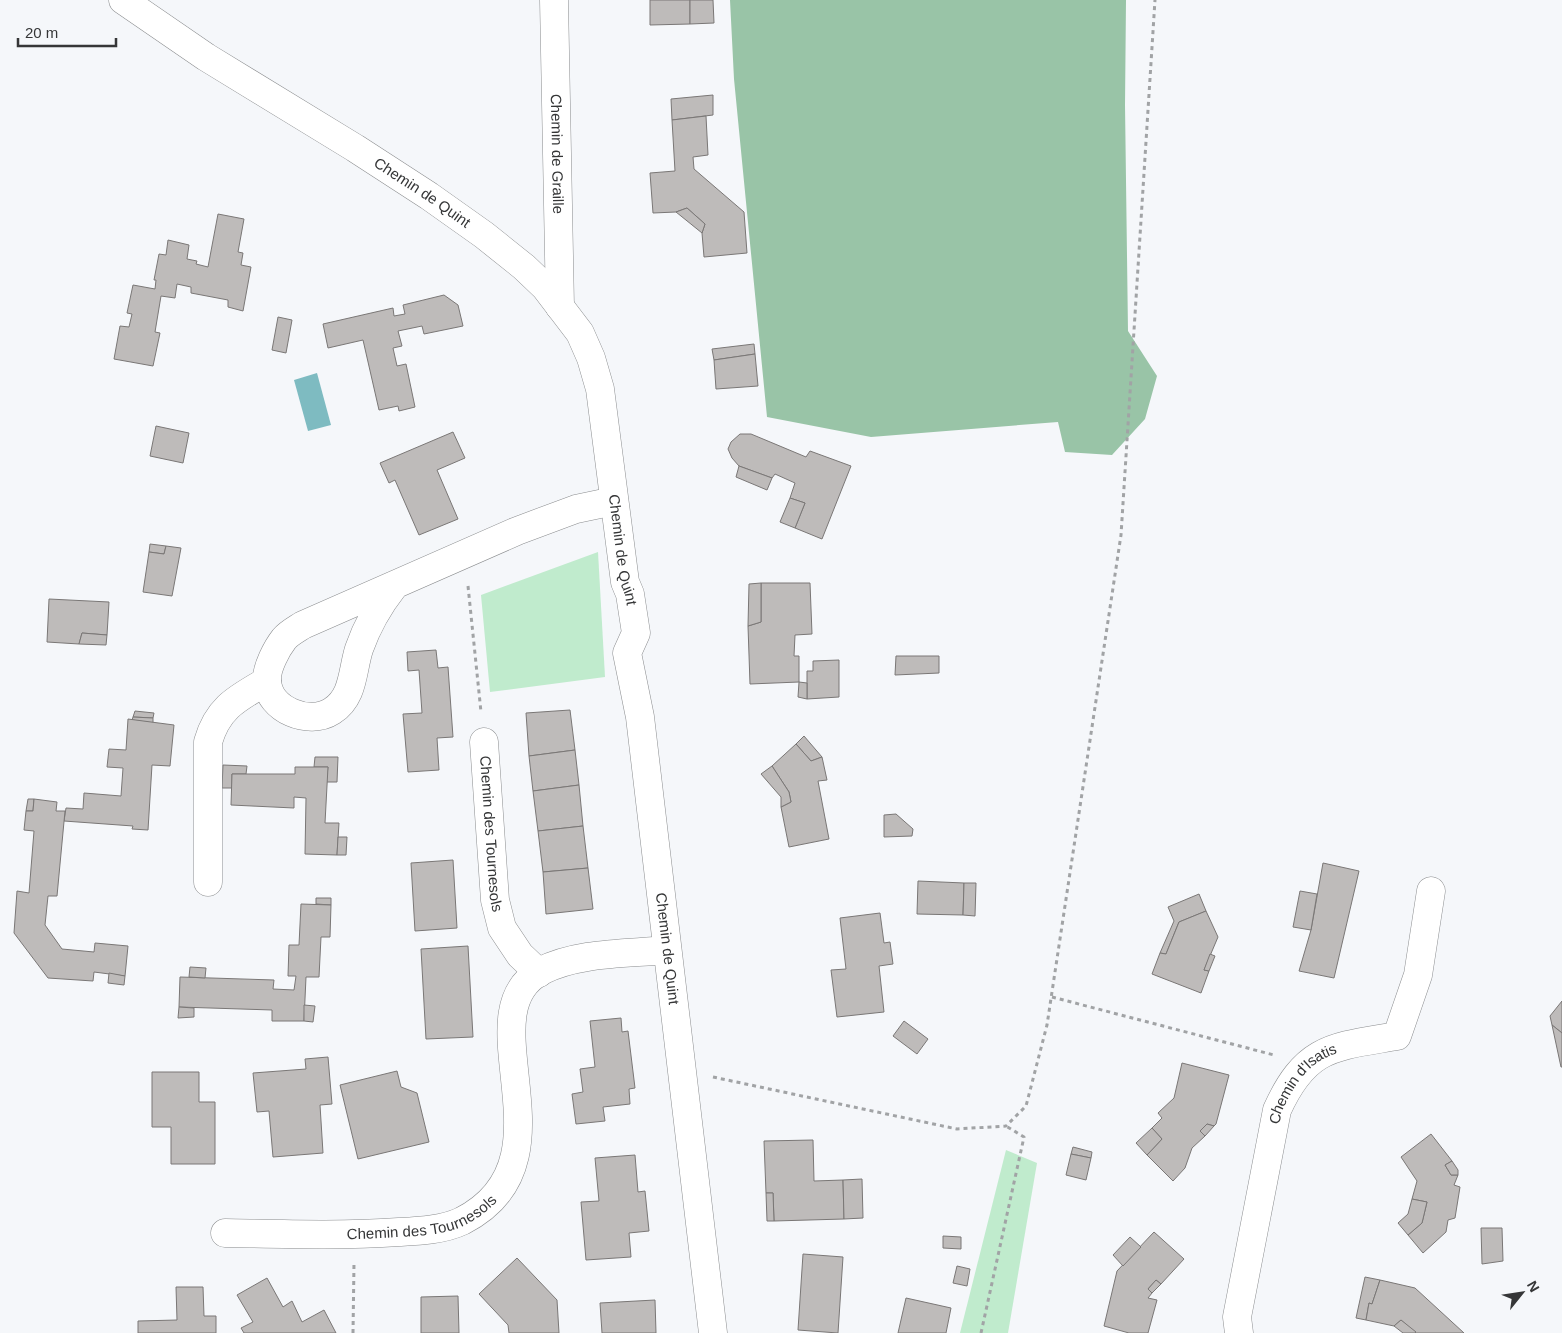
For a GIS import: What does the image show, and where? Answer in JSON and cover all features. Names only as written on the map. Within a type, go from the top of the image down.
[{"type":"street","name":"Chemin de Quint","points":[[123,0],[206,57],[355,148],[429,196],[524,267],[544,287],[580,333],[591,358],[600,389],[625,582],[630,594],[636,633],[627,653],[640,717],[714,1333]]},
{"type":"street","name":"Chemin de Graille","points":[[554,0],[560,307]]},
{"type":"street","points":[[394,586],[380,604],[358,651],[353,680],[343,700],[332,711],[311,718],[292,713],[277,703],[267,681],[272,660],[285,638],[303,625],[518,532],[576,509],[614,501]]},
{"type":"street","points":[[208,882],[208,742],[213,724],[227,707],[267,681]]},
{"type":"street","name":"Chemin des Tournesols","points":[[484,742],[495,900],[502,928],[520,956],[539,972]]},
{"type":"street","name":"Chemin d'Isatis","points":[[1240,1333],[1237,1317],[1277,1110],[1288,1085],[1306,1063],[1323,1052],[1397,1036],[1418,975],[1431,891]]},
{"type":"street","name":"Chemin des Tournesols","points":[[225,1233],[355,1235],[429,1230],[461,1222],[484,1207],[503,1186],[514,1162],[518,1133],[511,1027],[513,1007],[523,986],[539,972],[558,964],[584,958],[667,950]]},
{"type":"path","points":[[1006,1126],[1026,1106],[1048,1026],[1121,535],[1155,0]]},
{"type":"path","points":[[465,555],[484,742]]},
{"type":"path","points":[[1052,996],[1306,1063]]},
{"type":"path","points":[[682,1070],[957,1129],[1006,1126],[1024,1136],[981,1333]]},
{"type":"path","points":[[353,1333],[355,1235]]},
{"type":"green space","points":[[730,0],[1126,0],[1125,105],[1128,331],[1157,376],[1145,419],[1112,455],[1065,452],[1058,422],[871,437],[767,417],[734,79]]},
{"type":"green space","points":[[598,552],[605,677],[490,692],[481,595]]},
{"type":"green space","points":[[1006,1150],[1037,1163],[1008,1333],[960,1333]]},
{"type":"water","points":[[317,373],[331,425],[308,431],[294,380]]},
{"type":"building","points":[[650,0],[690,0],[690,24],[650,25]]},
{"type":"building","points":[[690,0],[713,0],[714,23],[690,24]]},
{"type":"building","points":[[713,95],[713,115],[672,120],[671,99]]},
{"type":"building","points":[[706,116],[708,155],[693,157],[694,169],[744,212],[747,253],[704,257],[702,233],[705,224],[687,208],[676,212],[653,213],[650,173],[675,171],[672,120]]},
{"type":"building","points":[[687,208],[705,224],[702,233],[676,212]]},
{"type":"building","points":[[218,214],[244,219],[238,252],[243,253],[241,265],[251,267],[243,311],[228,307],[228,300],[191,293],[191,287],[177,284],[175,298],[161,296],[155,332],[160,333],[153,366],[114,359],[120,326],[129,327],[132,314],[127,313],[133,285],[155,289],[156,280],[154,280],[159,254],[166,255],[168,240],[189,245],[187,259],[197,261],[196,264],[208,267]]},
{"type":"building","points":[[444,295],[458,305],[463,326],[424,334],[422,326],[398,331],[402,346],[393,348],[397,366],[406,364],[415,407],[399,411],[398,406],[379,410],[363,340],[328,348],[323,324],[393,308],[394,316],[405,314],[403,305]]},
{"type":"building","points":[[278,317],[292,320],[286,353],[272,350]]},
{"type":"building","points":[[754,344],[755,354],[714,360],[712,349]]},
{"type":"building","points":[[755,354],[758,386],[716,389],[714,360]]},
{"type":"building","points":[[156,426],[189,433],[183,463],[150,456]]},
{"type":"building","points":[[453,432],[465,458],[437,470],[458,519],[419,535],[395,480],[389,483],[380,463]]},
{"type":"building","points":[[740,434],[751,434],[806,457],[810,451],[851,466],[822,539],[795,528],[805,503],[790,498],[795,483],[775,474],[772,478],[739,466],[732,458],[728,449],[731,442]]},
{"type":"building","points":[[739,466],[772,478],[767,490],[736,477]]},
{"type":"building","points":[[790,498],[805,503],[795,528],[780,522]]},
{"type":"building","points":[[150,544],[166,546],[164,554],[149,552]]},
{"type":"building","points":[[166,546],[181,548],[172,596],[143,592],[149,552],[164,554]]},
{"type":"building","points":[[761,583],[810,583],[812,634],[795,635],[794,656],[799,656],[799,682],[750,684],[748,626],[761,622]]},
{"type":"building","points":[[761,583],[761,622],[748,626],[749,584]]},
{"type":"building","points":[[49,599],[109,602],[107,635],[82,633],[79,644],[47,642]]},
{"type":"building","points":[[82,633],[107,635],[106,645],[79,644]]},
{"type":"building","points":[[436,650],[438,668],[448,667],[453,737],[437,738],[439,770],[408,772],[403,714],[422,713],[419,670],[408,671],[407,652]]},
{"type":"building","points":[[896,656],[939,656],[939,673],[895,675]]},
{"type":"building","points":[[839,660],[839,697],[807,699],[807,671],[813,671],[813,661]]},
{"type":"building","points":[[799,682],[807,683],[807,699],[798,697]]},
{"type":"building","points":[[570,710],[575,750],[529,756],[526,713]]},
{"type":"building","points":[[135,711],[154,713],[153,718],[133,717]]},
{"type":"building","points":[[133,717],[153,718],[153,723],[132,720]]},
{"type":"building","points":[[128,719],[174,725],[170,766],[152,765],[148,830],[132,829],[133,826],[64,821],[66,808],[83,809],[84,793],[121,796],[123,768],[107,767],[109,749],[126,750]]},
{"type":"building","points":[[804,736],[822,757],[811,761],[796,744]]},
{"type":"building","points":[[796,744],[811,761],[822,757],[827,780],[818,781],[829,839],[789,847],[781,807],[791,802],[789,792],[772,766]]},
{"type":"building","points":[[575,750],[579,785],[533,791],[529,756]]},
{"type":"building","points":[[315,757],[338,757],[337,782],[326,782],[328,767],[314,767]]},
{"type":"building","points":[[223,765],[247,766],[246,774],[232,774],[232,788],[222,788]]},
{"type":"building","points":[[772,766],[789,792],[791,802],[781,807],[781,797],[761,774]]},
{"type":"building","points":[[295,767],[328,767],[325,823],[339,823],[337,855],[305,854],[306,798],[294,797],[294,808],[231,805],[232,774],[295,774]]},
{"type":"building","points":[[579,785],[583,826],[538,831],[533,791]]},
{"type":"building","points":[[28,799],[34,799],[33,811],[26,811]]},
{"type":"building","points":[[34,799],[57,802],[56,811],[65,811],[57,896],[48,896],[45,925],[62,949],[94,952],[95,943],[128,946],[125,976],[94,972],[93,981],[48,978],[14,933],[17,891],[29,893],[34,831],[24,830],[26,811],[33,811]]},
{"type":"building","points":[[896,814],[913,829],[912,836],[884,837],[884,815]]},
{"type":"building","points":[[583,826],[588,868],[543,872],[538,831]]},
{"type":"building","points":[[338,837],[347,837],[346,855],[337,855]]},
{"type":"building","points":[[453,860],[457,928],[415,931],[411,863]]},
{"type":"building","points":[[1323,863],[1359,871],[1334,978],[1299,971],[1311,930]]},
{"type":"building","points":[[588,868],[593,909],[546,914],[543,872]]},
{"type":"building","points":[[918,881],[964,883],[963,915],[917,914]]},
{"type":"building","points":[[964,883],[976,883],[975,916],[963,915]]},
{"type":"building","points":[[1300,891],[1317,894],[1311,930],[1293,927]]},
{"type":"building","points":[[1199,894],[1206,911],[1179,922],[1166,954],[1160,953],[1174,921],[1168,907]]},
{"type":"building","points":[[316,898],[331,898],[331,905],[316,904]]},
{"type":"building","points":[[301,904],[331,905],[330,937],[321,937],[319,977],[306,977],[304,1021],[272,1021],[272,1010],[179,1007],[180,977],[274,980],[273,989],[294,990],[296,976],[288,976],[289,945],[299,945]]},
{"type":"building","points":[[1206,911],[1218,937],[1204,970],[1209,971],[1201,993],[1152,974],[1160,953],[1166,954],[1179,922]]},
{"type":"building","points":[[880,913],[884,943],[890,942],[893,964],[879,966],[884,1012],[837,1017],[831,970],[846,969],[840,918]]},
{"type":"building","points":[[468,946],[473,1037],[426,1039],[421,949]]},
{"type":"building","points":[[1210,954],[1215,956],[1209,971],[1204,970]]},
{"type":"building","points":[[190,967],[206,968],[205,978],[189,977]]},
{"type":"building","points":[[109,973],[125,976],[124,985],[108,983]]},
{"type":"building","points":[[1562,1001],[1562,1033],[1552,1025],[1550,1016]]},
{"type":"building","points":[[304,1005],[315,1006],[313,1022],[304,1021]]},
{"type":"building","points":[[179,1007],[194,1008],[194,1017],[178,1018]]},
{"type":"building","points":[[621,1018],[622,1032],[628,1031],[635,1088],[629,1089],[630,1104],[603,1107],[605,1121],[576,1124],[572,1094],[583,1092],[580,1069],[595,1067],[590,1021]]},
{"type":"building","points":[[904,1021],[928,1039],[917,1054],[893,1036]]},
{"type":"building","points":[[1552,1025],[1562,1033],[1562,1067],[1561,1067]]},
{"type":"building","points":[[328,1057],[332,1104],[320,1105],[323,1153],[273,1157],[269,1111],[257,1112],[253,1073],[306,1069],[305,1059]]},
{"type":"building","points":[[1182,1063],[1229,1075],[1216,1124],[1214,1126],[1207,1124],[1200,1131],[1205,1136],[1192,1148],[1185,1168],[1173,1181],[1147,1155],[1162,1139],[1152,1128],[1162,1118],[1158,1113],[1174,1098]]},
{"type":"building","points":[[397,1071],[401,1087],[417,1093],[429,1142],[358,1159],[340,1085]]},
{"type":"building","points":[[152,1072],[199,1072],[199,1102],[215,1102],[215,1164],[171,1164],[171,1127],[152,1127]]},
{"type":"building","points":[[1207,1124],[1214,1126],[1205,1136],[1200,1131]]},
{"type":"building","points":[[1152,1128],[1162,1139],[1147,1155],[1136,1143]]},
{"type":"building","points":[[1431,1134],[1452,1161],[1445,1165],[1451,1175],[1458,1175],[1454,1185],[1460,1187],[1455,1218],[1448,1220],[1446,1232],[1423,1253],[1408,1235],[1422,1223],[1427,1202],[1412,1199],[1417,1181],[1401,1157]]},
{"type":"building","points":[[813,1140],[814,1181],[843,1180],[844,1219],[774,1221],[773,1193],[766,1193],[764,1141]]},
{"type":"building","points":[[1073,1147],[1092,1152],[1091,1158],[1071,1154]]},
{"type":"building","points":[[1071,1154],[1091,1158],[1086,1180],[1066,1175]]},
{"type":"building","points":[[635,1155],[638,1192],[645,1191],[649,1231],[629,1233],[631,1257],[586,1260],[581,1202],[599,1201],[595,1158]]},
{"type":"building","points":[[1452,1161],[1458,1170],[1458,1175],[1451,1175],[1445,1165]]},
{"type":"building","points":[[862,1179],[863,1218],[844,1219],[843,1180]]},
{"type":"building","points":[[766,1193],[773,1193],[774,1221],[767,1221]]},
{"type":"building","points":[[1412,1199],[1427,1202],[1422,1223],[1408,1235],[1398,1223],[1408,1214]]},
{"type":"building","points":[[1481,1228],[1502,1228],[1503,1261],[1482,1264]]},
{"type":"building","points":[[1154,1232],[1184,1259],[1161,1284],[1156,1280],[1148,1289],[1152,1293],[1148,1298],[1157,1300],[1148,1333],[1129,1333],[1104,1326],[1117,1271]]},
{"type":"building","points":[[943,1236],[961,1237],[961,1249],[943,1248]]},
{"type":"building","points":[[1130,1237],[1141,1247],[1123,1266],[1113,1255]]},
{"type":"building","points":[[803,1254],[843,1257],[838,1333],[798,1330]]},
{"type":"building","points":[[517,1258],[557,1300],[559,1333],[509,1333],[508,1325],[479,1294]]},
{"type":"building","points":[[957,1266],[970,1269],[967,1286],[953,1283]]},
{"type":"building","points":[[1365,1277],[1380,1280],[1372,1304],[1369,1303],[1366,1320],[1356,1318]]},
{"type":"building","points":[[267,1278],[283,1307],[292,1301],[302,1322],[324,1310],[336,1333],[244,1333],[241,1328],[253,1322],[237,1295]]},
{"type":"building","points":[[1156,1280],[1161,1284],[1152,1293],[1148,1289]]},
{"type":"building","points":[[1380,1280],[1415,1288],[1464,1333],[1415,1333],[1401,1320],[1394,1326],[1366,1320],[1369,1303],[1372,1304]]},
{"type":"building","points":[[176,1287],[203,1287],[204,1316],[216,1316],[216,1333],[138,1333],[138,1321],[177,1320]]},
{"type":"building","points":[[458,1296],[459,1333],[421,1333],[421,1297]]},
{"type":"building","points":[[906,1298],[951,1308],[946,1333],[898,1333]]},
{"type":"building","points":[[655,1300],[656,1333],[602,1333],[600,1303]]},
{"type":"building","points":[[1401,1320],[1416,1332],[1403,1333],[1394,1326]]}]
